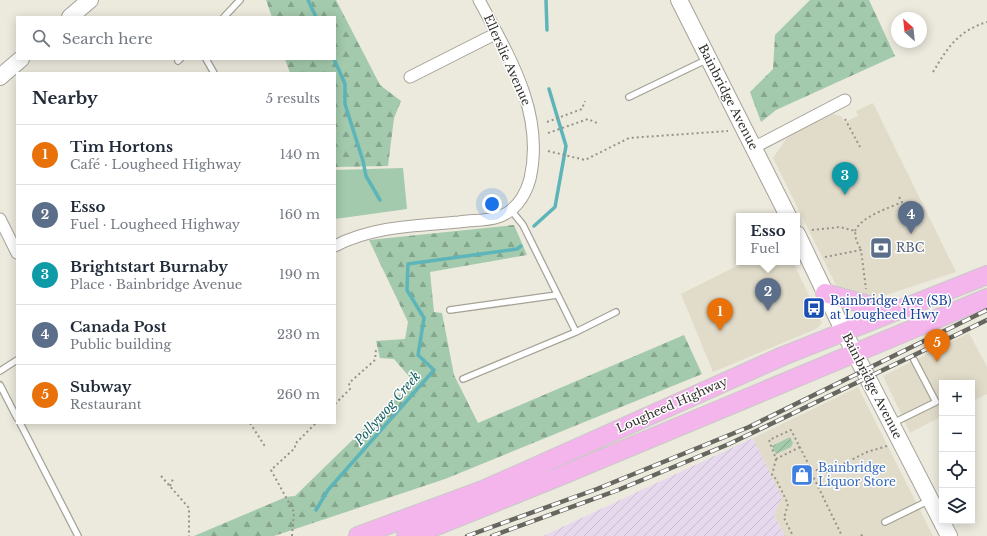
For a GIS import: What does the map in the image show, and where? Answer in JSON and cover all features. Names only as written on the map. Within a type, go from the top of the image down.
[{"type":"main road","name":"Lougheed Highway","points":[[358,536],[483,490],[735,377],[987,275]]},
{"type":"main road","points":[[825,292],[893,312]]},
{"type":"main road","name":"Lougheed Highway","points":[[406,536],[439,525],[987,298]]},
{"type":"street","points":[[71,16],[90,0]]},
{"type":"street","name":"Ellerslie Avenue","points":[[336,245],[346,240],[390,228],[494,218],[511,210],[521,200],[527,190],[532,170],[534,137],[526,96],[497,33],[479,0]]},
{"type":"street","name":"Bainbridge Avenue","points":[[679,0],[786,213]]},
{"type":"street","points":[[410,77],[497,33]]},
{"type":"street","points":[[0,77],[20,60]]},
{"type":"street","points":[[753,148],[845,100]]},
{"type":"street","points":[[0,219],[16,251]]},
{"type":"street","name":"Bainbridge Avenue","points":[[805,232],[825,292],[949,536]]},
{"type":"lane","points":[[225,16],[240,0]]},
{"type":"lane","points":[[629,97],[708,59]]},
{"type":"lane","points":[[207,60],[213,72]]},
{"type":"lane","points":[[511,210],[523,225],[576,332]]},
{"type":"lane","points":[[450,310],[558,294]]},
{"type":"lane","points":[[463,379],[576,332],[616,312]]},
{"type":"lane","points":[[891,424],[936,402],[914,360]]},
{"type":"lane","points":[[0,371],[16,361]]},
{"type":"lane","points":[[0,385],[16,416]]},
{"type":"lane","points":[[21,424],[78,536]]},
{"type":"lane","points":[[885,522],[930,500]]},
{"type":"path","points":[[933,72],[942,57],[961,34],[975,26],[987,22]]},
{"type":"path","points":[[547,122],[584,108],[585,101]]},
{"type":"path","points":[[548,132],[588,119],[597,123]]},
{"type":"path","points":[[846,119],[860,148]]},
{"type":"path","points":[[549,151],[585,160],[629,138],[728,131]]},
{"type":"path","points":[[866,296],[861,250],[856,240],[855,231],[857,226],[866,219],[902,202],[898,195]]},
{"type":"path","points":[[805,232],[840,227],[855,231]]},
{"type":"path","points":[[825,257],[861,250]]},
{"type":"path","points":[[336,403],[350,389],[349,383],[376,360],[376,349]]},
{"type":"path","points":[[251,424],[266,448]]},
{"type":"path","points":[[292,536],[294,512],[271,470],[295,448],[295,444],[315,424]]},
{"type":"path","points":[[794,536],[784,518],[788,504],[772,474],[776,459],[770,440],[791,430],[842,536]]},
{"type":"path","points":[[811,469],[827,472],[867,452],[887,446]]},
{"type":"path","points":[[776,459],[800,447]]},
{"type":"path","points":[[161,476],[189,508],[189,536]]},
{"type":"path","points":[[170,486],[173,479]]},
{"type":"shaded area","points":[[873,103],[956,272],[883,296],[866,298],[837,287],[773,158],[786,139],[800,129],[833,114],[841,116],[845,122],[858,116],[856,111]]},
{"type":"shaded area","points":[[739,265],[794,265],[822,323],[816,329],[713,372],[681,294]]},
{"type":"shaded area","points":[[969,333],[987,367],[987,394],[975,400],[975,380],[939,380],[939,418],[910,433],[883,376]]},
{"type":"shaded area","points":[[858,387],[933,536],[785,536],[774,515],[753,438]]},
{"type":"shaded area","points":[[753,438],[782,498],[774,515],[785,536],[543,536]]},
{"type":"green space","points":[[266,0],[336,0],[380,85],[401,101],[394,118],[388,166],[336,167],[336,72],[290,72],[285,60],[336,60],[336,16],[272,16]]},
{"type":"green space","points":[[810,0],[869,0],[895,56],[776,110],[761,122],[750,92],[773,69],[775,35]]},
{"type":"green space","points":[[403,168],[407,209],[336,219],[336,170]]},
{"type":"green space","points":[[514,225],[527,255],[430,272],[434,312],[442,313],[454,375],[478,423],[684,335],[702,374],[445,479],[274,536],[194,536],[286,497],[295,496],[413,381],[394,359],[380,358],[376,341],[405,339],[408,322],[369,240]]},
{"type":"green space","points":[[790,437],[793,443],[791,447],[776,454],[772,446]]},
{"type":"waterway","points":[[308,0],[316,16]]},
{"type":"waterway","name":"Pollywog Creek","points":[[546,0],[547,30]]},
{"type":"waterway","points":[[334,60],[345,84],[345,104],[363,161],[366,176],[380,200]]},
{"type":"waterway","name":"Pollywog Creek","points":[[534,226],[555,207],[566,146],[549,89]]},
{"type":"waterway","name":"Pollywog Creek","points":[[316,510],[328,490],[434,370],[418,355],[424,318],[407,290],[408,264],[517,249],[521,246]]},
{"type":"railway","points":[[467,536],[597,489],[749,427],[987,310]]},
{"type":"railway","points":[[492,536],[618,490],[729,444],[987,320]]},
{"type":"place","name":"Brightstart Burnaby","points":[[845,195]]},
{"type":"place","name":"Canada Post","points":[[911,234]]},
{"type":"place","name":"RBC","points":[[881,248]]},
{"type":"place","name":"Bainbridge Ave (SB) at Lougheed Hwy","points":[[814,308]]},
{"type":"place","name":"Esso","points":[[768,311]]},
{"type":"place","name":"Tim Hortons","points":[[720,331]]},
{"type":"place","name":"Subway","points":[[937,362]]},
{"type":"place","name":"Bainbridge Liquor Store","points":[[802,475]]}]
